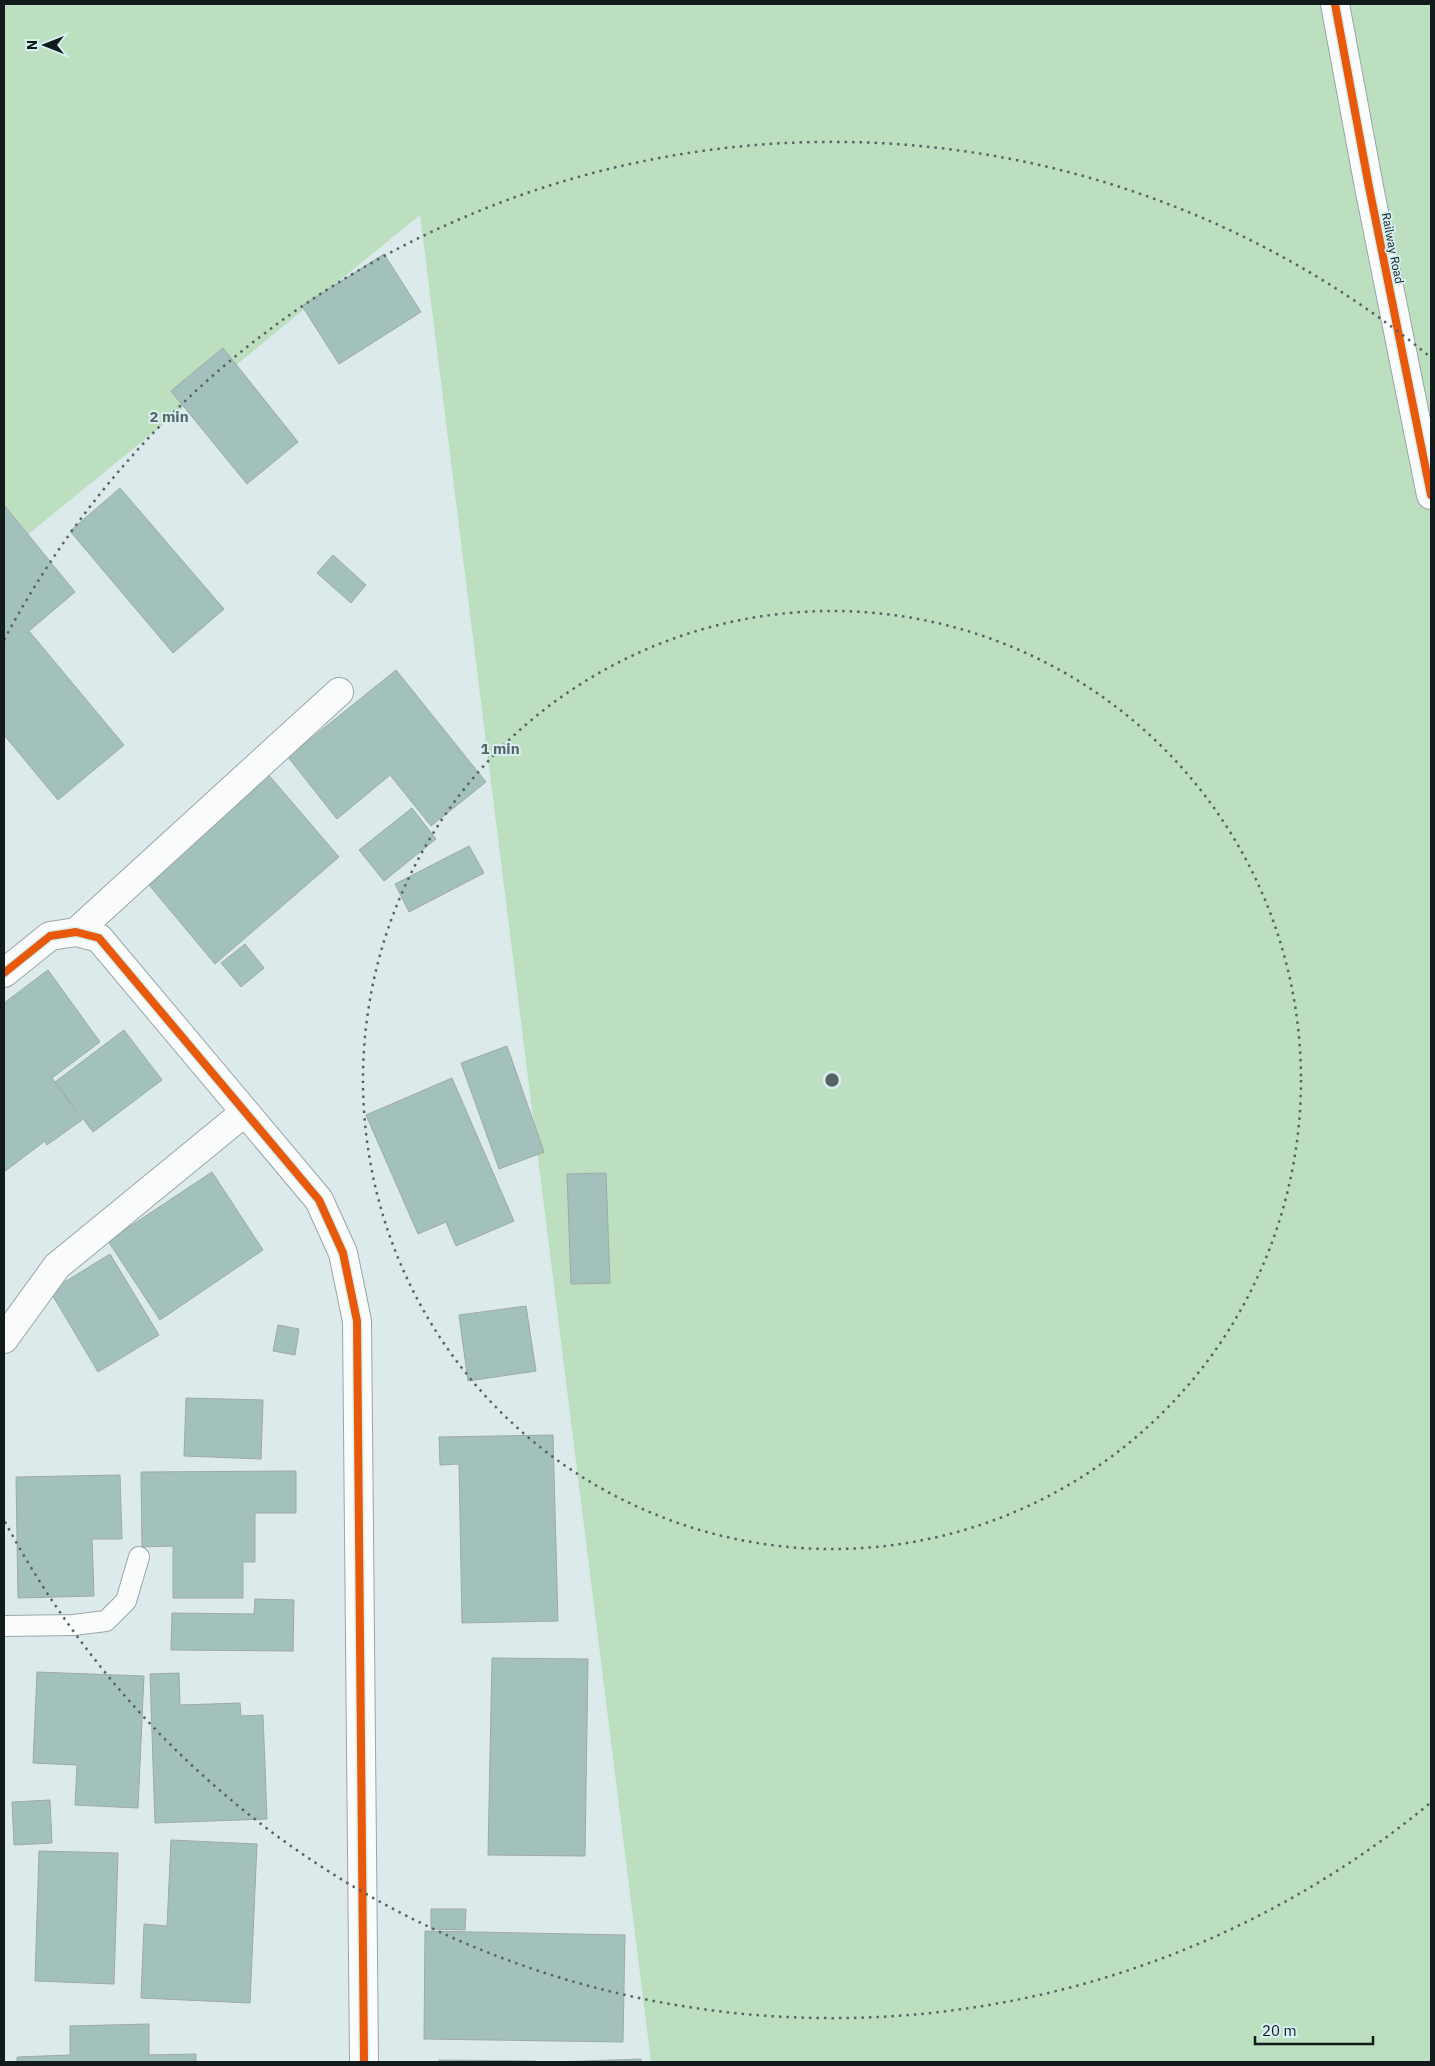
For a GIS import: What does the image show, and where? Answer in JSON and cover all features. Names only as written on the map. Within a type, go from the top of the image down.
[{"type":"street","name":"Railway Road","points":[[1336,4],[1369,187],[1431,495]]},
{"type":"street","points":[[76,932],[339,692]]},
{"type":"street","points":[[4,973],[50,936],[76,932],[100,938],[319,1200],[343,1253],[357,1320],[364,2062]]},
{"type":"street","points":[[4,1339],[57,1266],[245,1112]]},
{"type":"lane","points":[[4,1626],[73,1625],[106,1621],[126,1601],[139,1557]]},
{"type":"green space","points":[[4,4],[1431,4],[1431,2062],[651,2062],[420,215],[4,554]]},
{"type":"building","points":[[384,254],[421,312],[339,364],[302,306]]},
{"type":"building","points":[[223,348],[298,442],[247,484],[171,391]]},
{"type":"building","points":[[120,488],[224,609],[173,653],[70,531]]},
{"type":"building","points":[[4,505],[75,592],[29,631],[124,745],[58,800],[4,735]]},
{"type":"building","points":[[333,555],[366,585],[351,603],[317,573]]},
{"type":"building","points":[[396,670],[486,782],[431,826],[390,775],[337,819],[288,757]]},
{"type":"building","points":[[267,773],[339,857],[215,964],[144,879]]},
{"type":"building","points":[[412,808],[436,839],[384,881],[359,850]]},
{"type":"building","points":[[469,846],[484,873],[409,912],[395,884]]},
{"type":"building","points":[[245,944],[264,968],[241,987],[221,963]]},
{"type":"building","points":[[48,970],[100,1042],[52,1078],[82,1120],[47,1145],[45,1141],[4,1172],[4,1003]]},
{"type":"building","points":[[124,1030],[162,1080],[93,1132],[55,1082]]},
{"type":"building","points":[[507,1046],[544,1152],[499,1169],[461,1063]]},
{"type":"building","points":[[452,1078],[514,1221],[456,1246],[446,1222],[418,1234],[366,1115]]},
{"type":"building","points":[[212,1172],[263,1250],[160,1320],[108,1241]]},
{"type":"building","points":[[606,1173],[610,1283],[571,1284],[567,1174]]},
{"type":"building","points":[[110,1254],[159,1335],[98,1372],[50,1291]]},
{"type":"building","points":[[526,1306],[536,1371],[468,1381],[459,1315]]},
{"type":"building","points":[[278,1325],[299,1329],[295,1355],[273,1351]]},
{"type":"building","points":[[186,1398],[263,1400],[261,1459],[184,1456]]},
{"type":"building","points":[[553,1435],[558,1621],[462,1623],[459,1464],[440,1465],[439,1437]]},
{"type":"building","points":[[296,1471],[296,1513],[255,1513],[255,1562],[243,1562],[243,1598],[173,1598],[173,1546],[142,1547],[141,1472]]},
{"type":"building","points":[[120,1475],[122,1539],[92,1539],[94,1596],[18,1598],[16,1477]]},
{"type":"building","points":[[255,1599],[294,1600],[293,1651],[171,1650],[172,1613],[254,1614]]},
{"type":"building","points":[[492,1658],[588,1659],[585,1856],[488,1855]]},
{"type":"building","points":[[37,1672],[144,1676],[138,1808],[75,1805],[77,1765],[33,1763]]},
{"type":"building","points":[[179,1673],[180,1705],[240,1703],[241,1716],[263,1715],[267,1819],[155,1823],[150,1674]]},
{"type":"building","points":[[50,1800],[52,1843],[14,1845],[12,1802]]},
{"type":"building","points":[[171,1840],[257,1844],[250,2003],[141,1998],[144,1924],[167,1926]]},
{"type":"building","points":[[39,1851],[118,1853],[114,1984],[35,1981]]},
{"type":"building","points":[[431,1909],[466,1909],[465,1930],[431,1929]]},
{"type":"building","points":[[425,1931],[625,1935],[623,2042],[424,2039]]},
{"type":"building","points":[[149,2024],[149,2055],[196,2054],[196,2062],[17,2062],[17,2057],[70,2055],[70,2026]]},
{"type":"building","points":[[641,2059],[641,2062],[555,2062]]},
{"type":"building","points":[[439,2060],[536,2061],[536,2062],[439,2062]]},
{"type":"cycle path","points":[[1335,4],[1369,187],[1431,495]]},
{"type":"cycle path","points":[[4,973],[50,936],[76,932],[99,938],[319,1200],[343,1253],[357,1321],[364,2062]]}]
